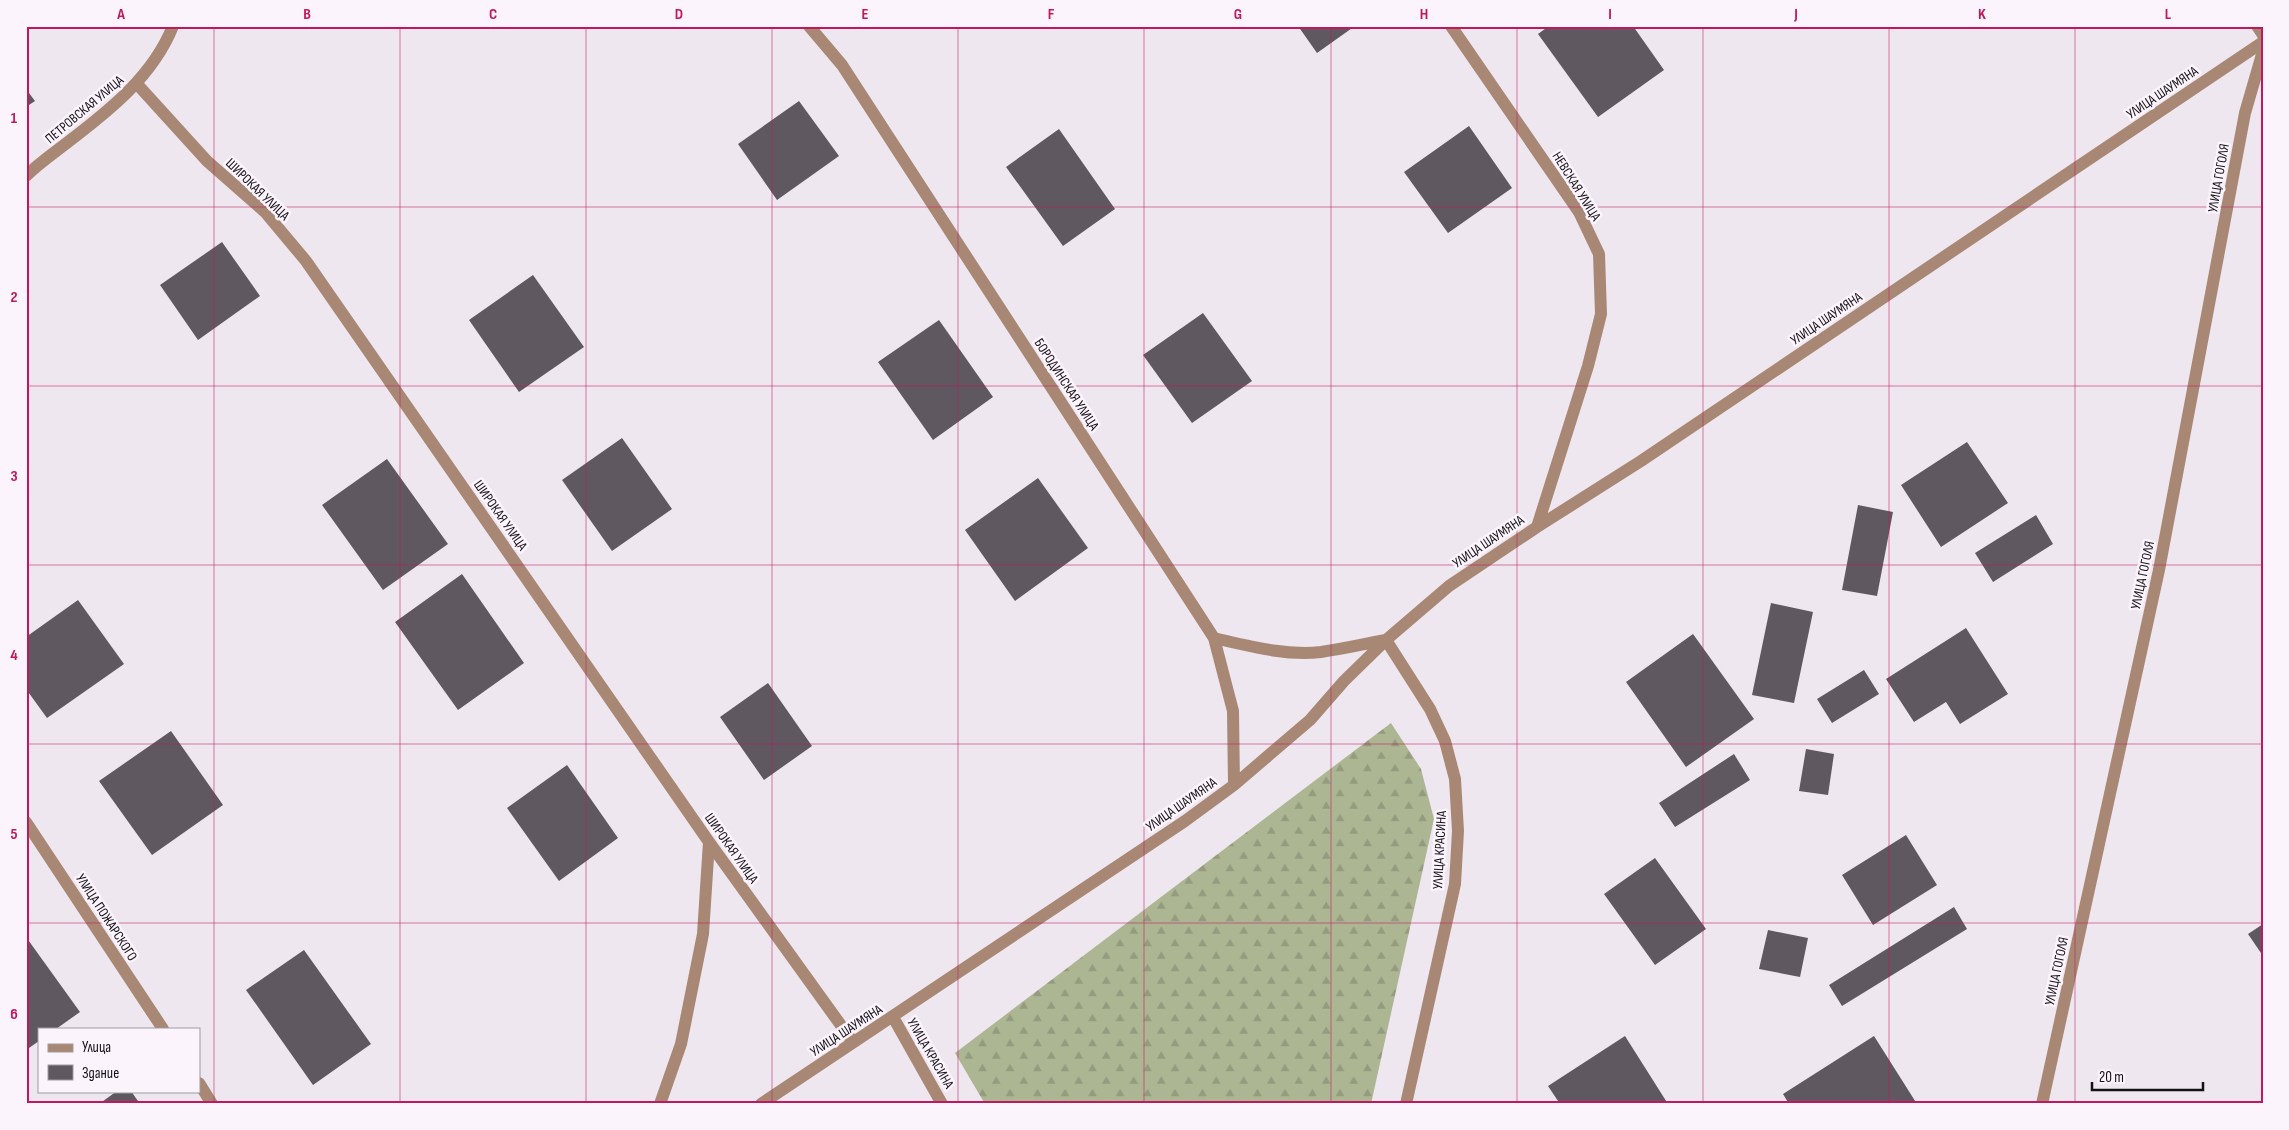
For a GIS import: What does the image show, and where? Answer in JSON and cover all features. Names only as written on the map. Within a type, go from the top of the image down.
[{"type":"street","points":[[137,84],[166,43],[173,26]]},
{"type":"street","name":"БОРОДИНСКАЯ УЛИЦА","points":[[809,26],[842,65],[1214,638],[1233,711],[1234,785]]},
{"type":"street","name":"НЕВСКАЯ УЛИЦА","points":[[1451,26],[1579,212],[1599,254],[1601,314],[1588,366],[1537,527]]},
{"type":"street","points":[[2257,26],[2263,35]]},
{"type":"street","name":"УЛИЦА ШАУМЯНА","points":[[761,1104],[1186,821],[1234,785],[1310,720],[1344,681],[1386,640],[1450,586],[1537,527],[1641,461],[2263,42]]},
{"type":"street","name":"УЛИЦА ГОГОЛЯ","points":[[2042,1104],[2159,570],[2245,113],[2263,51]]},
{"type":"street","name":"ПЕТРОВСКАЯ УЛИЦА","points":[[26,176],[105,114],[137,84]]},
{"type":"street","name":"ШИРОКАЯ УЛИЦА","points":[[137,84],[207,161],[265,212],[306,261],[709,842],[853,1042]]},
{"type":"street","points":[[1214,638],[1251,647],[1290,652],[1320,652],[1386,640]]},
{"type":"street","name":"УЛИЦА КРАСИНА","points":[[1386,640],[1430,708],[1445,741],[1455,779],[1458,831],[1455,884],[1406,1104]]},
{"type":"street","name":"УЛИЦА ПОЖАРСКОГО","points":[[26,822],[162,1028]]},
{"type":"street","points":[[660,1104],[681,1044],[703,934],[709,842]]},
{"type":"street","name":"УЛИЦА КРАСИНА","points":[[893,1017],[942,1104]]},
{"type":"street","points":[[200,1085],[212,1104]]},
{"type":"green space","points":[[1391,723],[1421,769],[1434,819],[1371,1104],[985,1104],[955,1053]]},
{"type":"building","points":[[1298,26],[1355,26],[1317,53]]},
{"type":"building","points":[[1549,26],[1633,26],[1664,70],[1598,117],[1538,34]]},
{"type":"building","points":[[26,89],[35,101],[26,107]]},
{"type":"building","points":[[799,101],[839,156],[777,200],[738,144]]},
{"type":"building","points":[[1469,126],[1512,188],[1448,233],[1404,172]]},
{"type":"building","points":[[1059,129],[1115,209],[1063,246],[1006,167]]},
{"type":"building","points":[[222,242],[260,296],[198,340],[160,285]]},
{"type":"building","points":[[533,275],[584,347],[519,392],[469,320]]},
{"type":"building","points":[[1203,313],[1252,381],[1192,423],[1143,355]]},
{"type":"building","points":[[939,320],[993,397],[933,440],[878,362]]},
{"type":"building","points":[[622,438],[672,509],[612,551],[562,480]]},
{"type":"building","points":[[1967,442],[2008,503],[1941,547],[1901,485]]},
{"type":"building","points":[[387,459],[448,544],[383,590],[322,505]]},
{"type":"building","points":[[1038,478],[1088,548],[1015,601],[965,530]]},
{"type":"building","points":[[1858,505],[1893,512],[1877,596],[1842,590]]},
{"type":"building","points":[[2036,515],[2053,544],[1993,582],[1975,553]]},
{"type":"building","points":[[462,574],[524,663],[458,710],[395,622]]},
{"type":"building","points":[[78,600],[124,664],[47,718],[26,689],[26,637]]},
{"type":"building","points":[[1771,603],[1813,612],[1794,703],[1752,695]]},
{"type":"building","points":[[1966,628],[2008,694],[1960,724],[1946,702],[1914,722],[1886,679]]},
{"type":"building","points":[[1693,634],[1754,719],[1686,767],[1626,682]]},
{"type":"building","points":[[1864,670],[1879,694],[1832,723],[1817,699]]},
{"type":"building","points":[[768,683],[812,746],[764,780],[720,717]]},
{"type":"building","points":[[171,731],[223,805],[152,855],[99,781]]},
{"type":"building","points":[[1806,749],[1834,754],[1828,795],[1799,791]]},
{"type":"building","points":[[1734,754],[1750,780],[1675,827],[1659,803]]},
{"type":"building","points":[[567,765],[618,838],[559,881],[507,808]]},
{"type":"building","points":[[1906,835],[1937,885],[1873,925],[1842,875]]},
{"type":"building","points":[[1655,858],[1706,929],[1655,965],[1604,894]]},
{"type":"building","points":[[1954,907],[1967,929],[1842,1006],[1829,985]]},
{"type":"building","points":[[2263,924],[2263,956],[2248,934]]},
{"type":"building","points":[[1768,930],[1808,938],[1800,977],[1759,969]]},
{"type":"building","points":[[26,937],[80,1012],[57,1028],[38,1028],[38,1042],[29,1048],[26,1044]]},
{"type":"building","points":[[304,950],[371,1044],[313,1085],[246,990]]},
{"type":"building","points":[[1625,1036],[1668,1104],[1560,1104],[1548,1086]]},
{"type":"building","points":[[1874,1036],[1917,1104],[1789,1104],[1783,1094]]},
{"type":"building","points":[[116,1092],[132,1092],[140,1104],[99,1104]]}]
